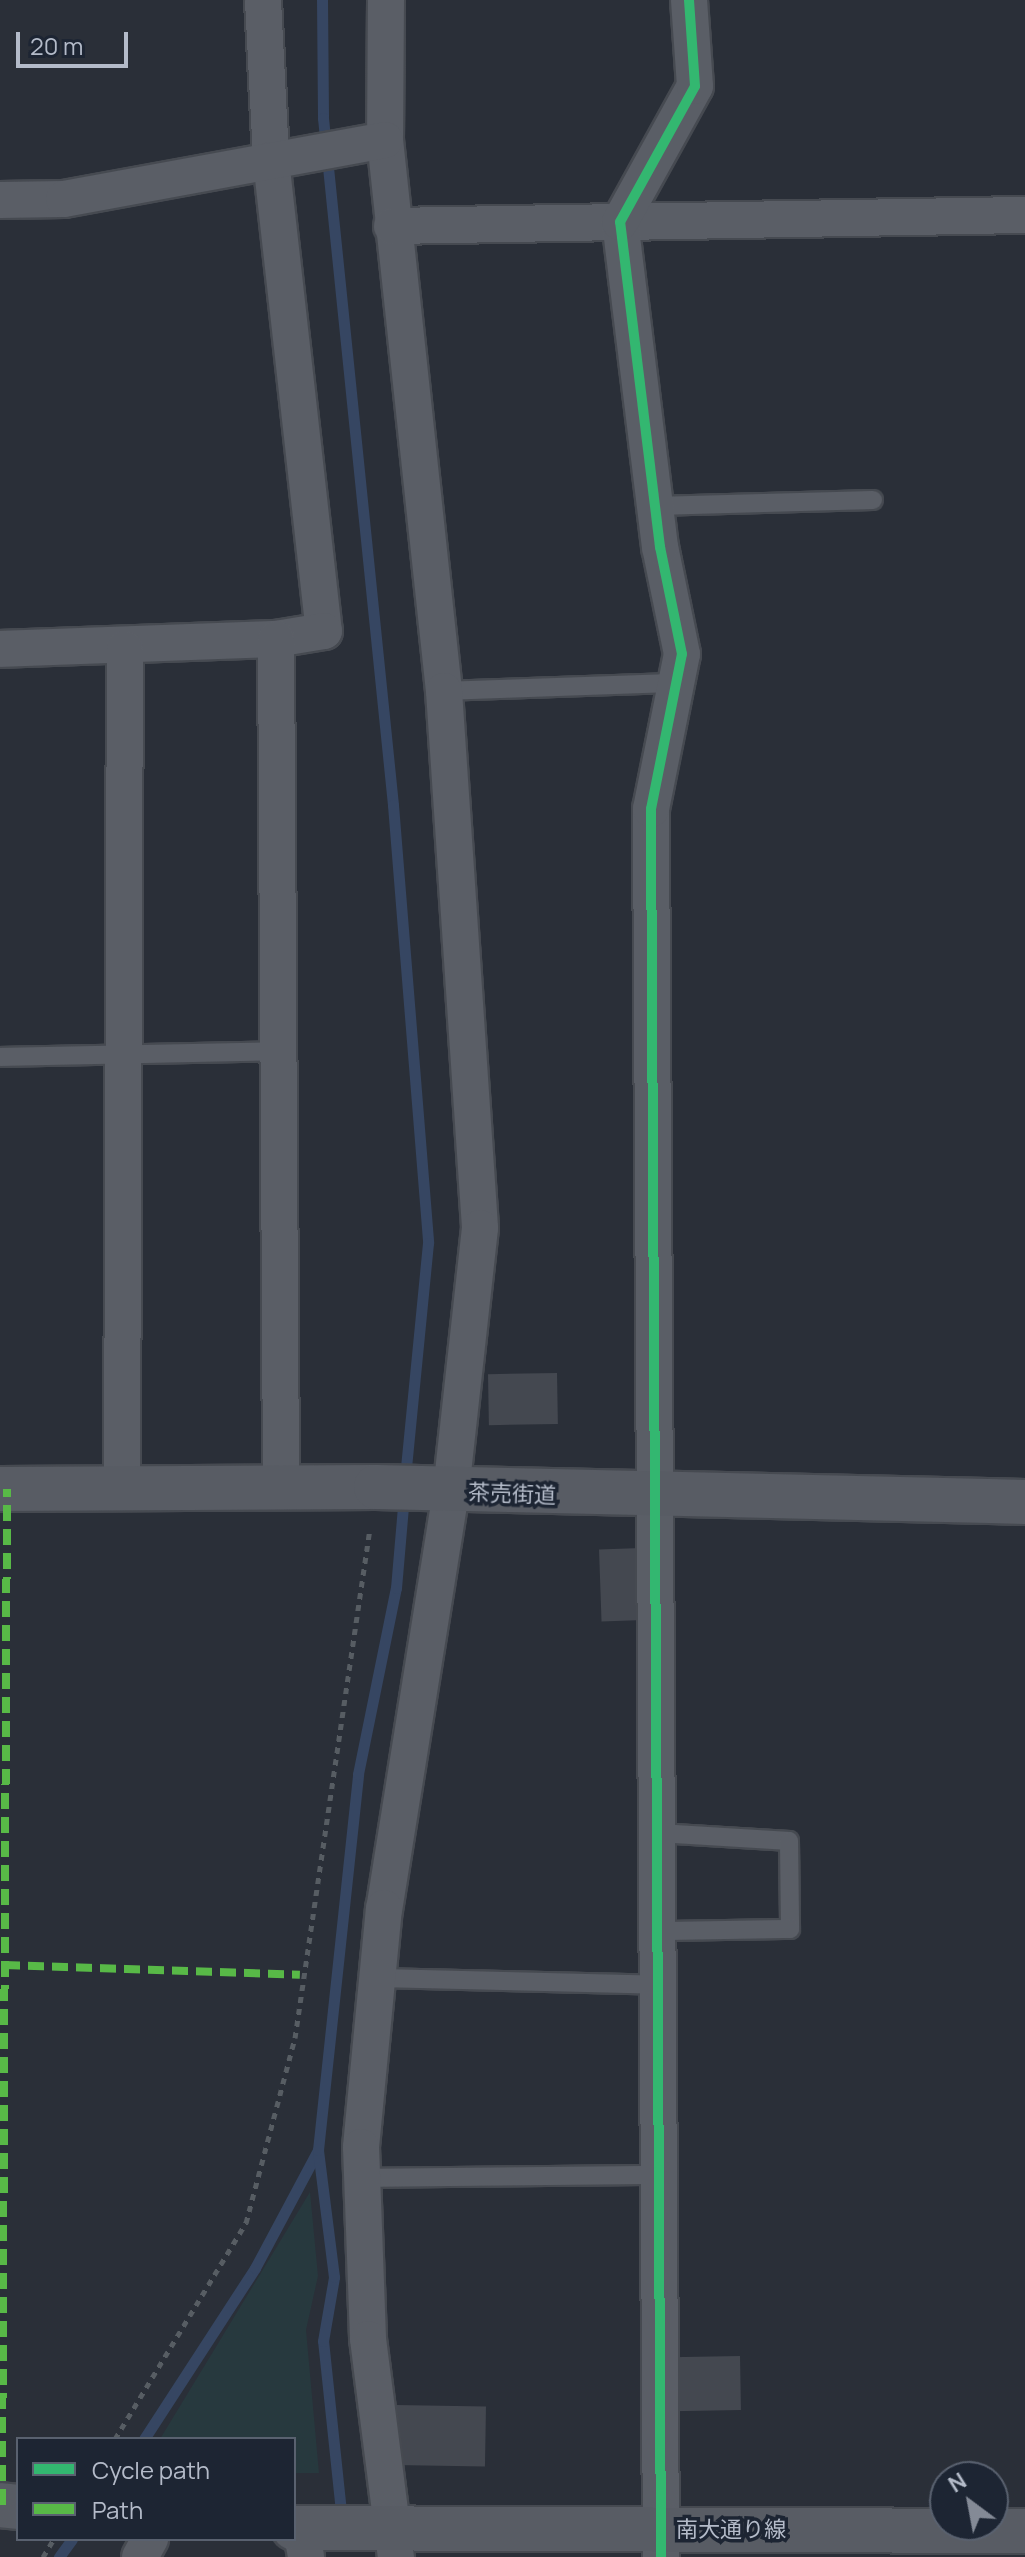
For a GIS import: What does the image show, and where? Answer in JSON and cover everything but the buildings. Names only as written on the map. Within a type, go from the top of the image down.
[{"type":"street","points":[[0,649],[125,649],[276,639],[324,631],[263,0]]},
{"type":"street","points":[[386,0],[375,144],[392,226],[444,691],[480,1228],[378,1978],[362,2178],[368,2339],[394,2543]]},
{"type":"street","points":[[661,2543],[659,1499],[651,809],[682,654],[655,506],[620,222],[695,86],[689,0]]},
{"type":"street","points":[[0,200],[64,199],[280,158],[375,144]]},
{"type":"street","points":[[392,226],[1025,215]]},
{"type":"street","points":[[276,639],[281,1051],[281,1488]]},
{"type":"street","points":[[122,1488],[125,649]]},
{"type":"street","name":"茶売街道","points":[[0,1489],[376,1487],[659,1499],[1025,1502]]},
{"type":"street","name":"南大通り線","points":[[300,2538],[394,2543],[661,2543],[1025,2531]]},
{"type":"lane","points":[[655,506],[873,500]]},
{"type":"lane","points":[[444,691],[677,683]]},
{"type":"lane","points":[[0,1057],[281,1051]]},
{"type":"lane","points":[[659,1833],[789,1841],[790,1915],[790,1929],[660,1931]]},
{"type":"lane","points":[[378,1978],[660,1985]]},
{"type":"lane","points":[[362,2178],[660,2175]]},
{"type":"path","points":[[116,2437],[246,2223],[295,2038],[376,1487]]},
{"type":"shaded area","points":[[310,2192],[318,2276],[306,2330],[319,2473],[296,2473],[296,2437],[161,2437]]},
{"type":"waterway","points":[[322,0],[323,118],[393,805],[428,1243],[405,1478]]},
{"type":"waterway","points":[[342,2521],[323,2341],[334,2277],[318,2150],[358,1774],[396,1588],[404,1495]]},
{"type":"waterway","points":[[145,2437],[255,2268],[318,2150]]},
{"type":"waterway","points":[[59,2557],[71,2541]]},
{"type":"marked path","points":[[2,2505],[7,1489]]},
{"type":"marked path","points":[[4,1965],[300,1975]]},
{"type":"cycle path","points":[[661,2557],[651,809],[682,654],[660,547],[620,222],[695,86],[689,0]]}]
